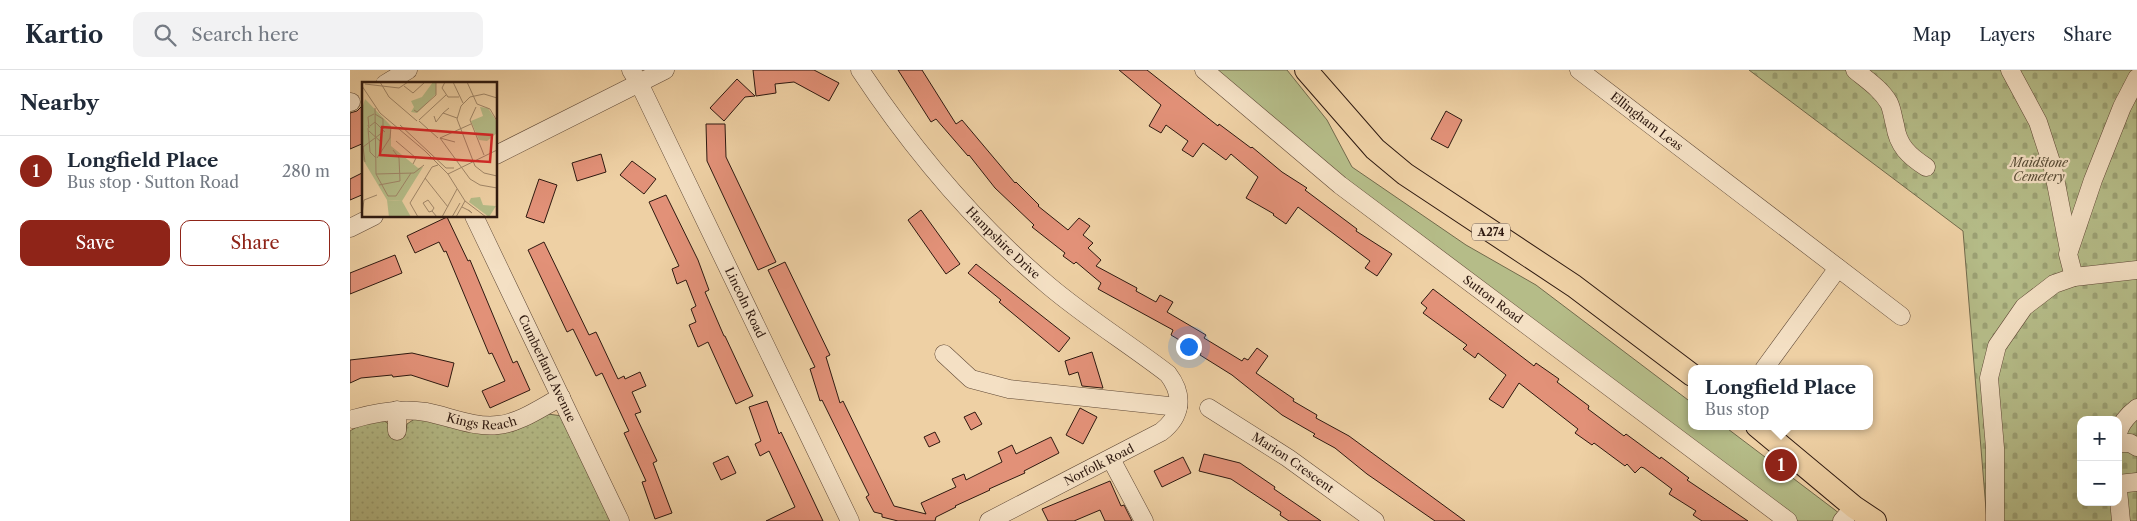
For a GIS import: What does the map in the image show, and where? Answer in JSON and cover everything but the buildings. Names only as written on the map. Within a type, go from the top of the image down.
[{"type":"main road","name":"A274","points":[[1306,70],[1375,149],[1405,174],[1574,286],[1688,372]]},
{"type":"main road","points":[[1761,430],[1848,514],[1875,521]]},
{"type":"street","points":[[388,82],[408,70]]},
{"type":"street","points":[[498,149],[635,76],[665,70]]},
{"type":"street","name":"Hampshire Drive","points":[[860,70],[897,124],[953,192],[1008,249],[1049,286],[1088,317],[1168,374],[1176,385],[1178,407]]},
{"type":"street","name":"Sutton Road","points":[[1204,70],[1340,185],[1788,521]]},
{"type":"street","name":"Ellingham Leas","points":[[1579,70],[1901,316]]},
{"type":"street","points":[[1855,70],[1878,89],[1890,104],[1896,134],[1902,148],[1911,158],[1926,167]]},
{"type":"street","points":[[2010,70],[2038,122],[2050,159],[2074,277]]},
{"type":"street","name":"Lincoln Road","points":[[635,76],[850,521]]},
{"type":"street","points":[[2069,250],[2093,180],[2122,107],[2137,78]]},
{"type":"street","points":[[350,228],[370,218]]},
{"type":"street","name":"Cumberland Avenue","points":[[475,218],[620,521]]},
{"type":"street","points":[[1767,365],[1838,268]]},
{"type":"street","points":[[1995,521],[1995,448],[1989,378],[1997,346],[2024,307],[2054,284],[2074,277],[2134,271]]},
{"type":"street","points":[[944,354],[971,379],[1009,389],[1178,407]]},
{"type":"street","name":"Kings Reach","points":[[353,419],[398,410],[420,412],[478,424],[498,425],[521,418],[561,397]]},
{"type":"street","name":"Norfolk Road","points":[[989,521],[1144,442],[1170,425],[1175,419],[1178,407]]},
{"type":"street","name":"Marion Crescent","points":[[1209,408],[1288,458],[1375,521]]},
{"type":"street","points":[[2122,423],[2137,408]]},
{"type":"street","points":[[397,431],[398,410]]},
{"type":"street","points":[[2122,443],[2130,443],[2137,447]]},
{"type":"street","points":[[1111,459],[1144,521]]},
{"type":"street","points":[[2122,484],[2137,482]]},
{"type":"street","points":[[2120,506],[2121,521]]},
{"type":"green space","points":[[1208,70],[1287,70],[1327,120],[1352,167],[1466,245],[1536,285],[1688,400],[1688,430],[1729,430],[1841,515],[1838,521],[1797,521],[1339,178]]},
{"type":"green space","name":"Maidstone Cemetery","points":[[1749,70],[2137,70],[2137,521],[1987,521],[1963,231]]},
{"type":"green space","points":[[548,414],[562,416],[614,521],[350,521],[350,431],[353,429],[368,423],[382,421],[389,425],[394,436],[405,435],[407,424],[416,418],[496,434],[514,431]]},
{"type":"place","name":"Longfield Place","points":[[1781,465]]}]
